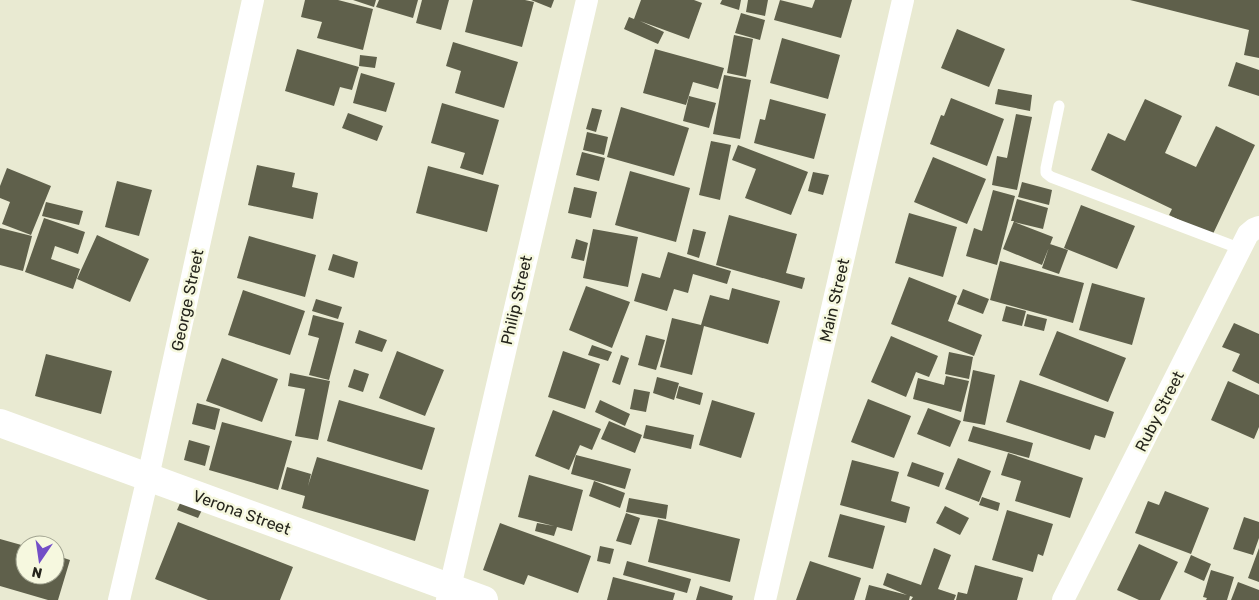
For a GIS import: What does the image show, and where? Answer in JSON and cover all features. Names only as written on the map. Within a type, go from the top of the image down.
[{"type":"main road","name":"Verona Street","points":[[0,423],[148,477],[448,594],[484,600]]},
{"type":"street","name":"George Street","points":[[119,600],[254,0]]},
{"type":"street","name":"Philip Street","points":[[448,594],[587,0]]},
{"type":"street","name":"Main Street","points":[[765,600],[903,0]]},
{"type":"street","name":"Ruby Street","points":[[1063,600],[1248,234],[1259,227]]},
{"type":"lane","points":[[1059,106],[1046,168],[1046,173],[1051,177],[1241,249]]},
{"type":"building","points":[[305,0],[338,0],[373,9],[363,50],[317,38],[322,22],[301,17]]},
{"type":"building","points":[[353,0],[376,0],[374,7]]},
{"type":"building","points":[[379,0],[418,0],[413,18],[376,7]]},
{"type":"building","points":[[422,0],[449,0],[441,30],[416,23]]},
{"type":"building","points":[[473,0],[525,0],[534,2],[522,47],[465,32]]},
{"type":"building","points":[[531,0],[554,0],[551,8]]},
{"type":"building","points":[[641,0],[694,0],[702,3],[689,39],[640,21],[664,32],[658,44],[624,29],[629,17],[634,19]]},
{"type":"building","points":[[722,0],[741,0],[739,10],[720,4]]},
{"type":"building","points":[[748,0],[768,0],[765,16],[746,12]]},
{"type":"building","points":[[780,0],[812,8],[815,0],[852,0],[841,38],[774,20]]},
{"type":"building","points":[[1130,0],[1259,0],[1259,58],[1244,55],[1249,30]]},
{"type":"building","points":[[741,13],[765,20],[760,40],[735,33]]},
{"type":"building","points":[[957,29],[1005,49],[989,87],[941,68]]},
{"type":"building","points":[[734,35],[753,39],[746,77],[727,73]]},
{"type":"building","points":[[782,38],[840,55],[828,99],[770,83]]},
{"type":"building","points":[[453,42],[518,62],[504,108],[455,93],[461,71],[446,66]]},
{"type":"building","points":[[297,49],[359,67],[352,90],[340,87],[334,106],[285,91]]},
{"type":"building","points":[[655,49],[724,68],[718,89],[693,82],[686,105],[643,93]]},
{"type":"building","points":[[360,55],[377,57],[375,68],[359,66]]},
{"type":"building","points":[[1236,62],[1259,70],[1259,96],[1228,86]]},
{"type":"building","points":[[361,73],[395,83],[386,112],[353,103]]},
{"type":"building","points":[[724,75],[751,80],[740,139],[713,134]]},
{"type":"building","points":[[998,89],[1032,95],[1030,111],[995,104]]},
{"type":"building","points":[[689,96],[716,103],[709,128],[683,121]]},
{"type":"building","points":[[951,98],[1004,119],[987,166],[930,144],[941,115],[944,116]]},
{"type":"building","points":[[770,99],[826,114],[814,159],[754,143],[760,119],[765,120]]},
{"type":"building","points":[[1145,99],[1182,116],[1165,153],[1196,167],[1216,126],[1255,145],[1212,236],[1169,215],[1172,209],[1091,170],[1108,133],[1125,141]]},
{"type":"building","points":[[442,103],[499,120],[483,175],[460,168],[465,153],[431,143]]},
{"type":"building","points":[[621,107],[689,128],[674,176],[607,157]]},
{"type":"building","points":[[592,108],[602,110],[596,132],[586,129]]},
{"type":"building","points":[[348,113],[383,126],[377,141],[342,128]]},
{"type":"building","points":[[1016,114],[1032,117],[1017,190],[992,185],[997,156],[1007,158]]},
{"type":"building","points":[[587,132],[608,137],[604,155],[583,150]]},
{"type":"building","points":[[711,141],[731,145],[720,200],[699,195]]},
{"type":"building","points":[[738,145],[808,172],[791,215],[745,198],[756,169],[732,160]]},
{"type":"building","points":[[582,152],[605,158],[599,181],[576,175]]},
{"type":"building","points":[[933,157],[986,179],[967,224],[914,202]]},
{"type":"building","points":[[257,165],[295,173],[292,187],[318,193],[313,219],[248,205]]},
{"type":"building","points":[[428,166],[499,185],[487,232],[416,213]]},
{"type":"building","points":[[7,168],[51,186],[31,235],[2,224],[10,202],[0,198],[0,186]]},
{"type":"building","points":[[630,171],[690,188],[676,242],[615,225]]},
{"type":"building","points":[[813,172],[829,175],[823,195],[808,191]]},
{"type":"building","points":[[117,181],[152,190],[139,236],[105,227]]},
{"type":"building","points":[[1022,182],[1052,190],[1049,205],[1018,197]]},
{"type":"building","points":[[574,187],[597,192],[591,218],[568,213]]},
{"type":"building","points":[[993,190],[1015,196],[997,265],[966,256],[974,228],[982,231]]},
{"type":"building","points":[[1017,199],[1048,208],[1043,229],[1014,222],[1053,237],[1042,265],[1003,249],[1014,221],[1011,221]]},
{"type":"building","points":[[46,202],[83,211],[79,225],[42,216]]},
{"type":"building","points":[[1081,205],[1135,226],[1117,269],[1064,248]]},
{"type":"building","points":[[909,213],[957,227],[943,277],[895,263]]},
{"type":"building","points":[[729,215],[797,234],[786,273],[805,278],[802,289],[716,265]]},
{"type":"building","points":[[44,218],[85,232],[78,254],[55,246],[51,259],[80,269],[73,289],[25,272]]},
{"type":"building","points":[[0,228],[32,236],[23,271],[0,265]]},
{"type":"building","points":[[593,229],[638,237],[628,287],[583,278]]},
{"type":"building","points":[[693,229],[706,232],[699,258],[687,254]]},
{"type":"building","points":[[97,235],[149,259],[130,302],[77,279]]},
{"type":"building","points":[[249,236],[316,255],[305,297],[237,278]]},
{"type":"building","points":[[576,239],[588,243],[584,261],[571,258]]},
{"type":"building","points":[[1050,244],[1068,250],[1059,274],[1042,268]]},
{"type":"building","points":[[668,252],[731,271],[727,284],[693,274],[688,293],[674,289],[667,311],[634,301],[642,273],[660,278]]},
{"type":"building","points":[[333,254],[358,262],[354,278],[328,270]]},
{"type":"building","points":[[1000,261],[1084,283],[1073,323],[990,300]]},
{"type":"building","points":[[909,277],[957,296],[948,321],[982,335],[974,356],[891,324]]},
{"type":"building","points":[[1092,283],[1145,298],[1132,345],[1079,330]]},
{"type":"building","points":[[586,286],[630,302],[612,348],[569,330]]},
{"type":"building","points":[[732,288],[780,301],[768,344],[704,326],[692,375],[660,367],[672,318],[701,325],[710,295],[729,300]]},
{"type":"building","points":[[963,289],[989,299],[983,314],[957,304]]},
{"type":"building","points":[[243,290],[305,311],[290,355],[228,335]]},
{"type":"building","points":[[316,299],[342,307],[338,319],[312,311]]},
{"type":"building","points":[[1006,306],[1026,311],[1022,326],[1002,321]]},
{"type":"building","points":[[1027,314],[1047,319],[1044,331],[1024,326]]},
{"type":"building","points":[[313,315],[344,323],[329,380],[309,375],[319,338],[308,335]]},
{"type":"building","points":[[1234,323],[1259,334],[1259,384],[1232,371],[1240,354],[1222,347]]},
{"type":"building","points":[[359,330],[387,340],[382,352],[355,343]]},
{"type":"building","points":[[1057,331],[1126,358],[1108,402],[1039,375]]},
{"type":"building","points":[[646,335],[665,340],[656,370],[638,365]]},
{"type":"building","points":[[891,336],[938,356],[929,377],[916,372],[906,397],[871,382]]},
{"type":"building","points":[[592,345],[612,352],[608,361],[588,355]]},
{"type":"building","points":[[397,351],[444,370],[425,416],[379,398]]},
{"type":"building","points":[[563,351],[600,364],[585,409],[548,397]]},
{"type":"building","points":[[949,352],[973,357],[969,379],[945,374]]},
{"type":"building","points":[[46,354],[112,371],[101,414],[35,396]]},
{"type":"building","points":[[621,355],[629,358],[620,385],[612,382]]},
{"type":"building","points":[[222,358],[278,379],[262,422],[206,401]]},
{"type":"building","points":[[354,369],[369,374],[363,392],[348,387]]},
{"type":"building","points":[[973,370],[995,375],[985,425],[963,421]]},
{"type":"building","points":[[290,373],[330,381],[318,440],[295,436],[305,389],[288,386]]},
{"type":"building","points":[[946,376],[969,381],[961,412],[913,399],[918,378],[944,385]]},
{"type":"building","points":[[657,377],[679,383],[674,400],[653,393]]},
{"type":"building","points":[[1020,380],[1114,412],[1105,438],[1095,435],[1090,450],[1006,422]]},
{"type":"building","points":[[1228,381],[1259,395],[1259,427],[1254,439],[1211,420]]},
{"type":"building","points":[[679,386],[703,393],[700,405],[676,398]]},
{"type":"building","points":[[634,389],[650,392],[646,412],[630,409]]},
{"type":"building","points":[[868,399],[911,416],[894,458],[851,442]]},
{"type":"building","points":[[339,400],[435,428],[422,470],[327,441]]},
{"type":"building","points":[[600,400],[630,414],[625,426],[595,412]]},
{"type":"building","points":[[712,400],[755,413],[741,458],[699,445]]},
{"type":"building","points":[[197,403],[220,409],[215,430],[192,424]]},
{"type":"building","points":[[928,408],[961,421],[950,447],[917,434]]},
{"type":"building","points":[[553,410],[601,429],[592,450],[580,445],[569,470],[535,456]]},
{"type":"building","points":[[609,421],[642,435],[635,453],[601,439]]},
{"type":"building","points":[[222,422],[292,441],[278,490],[209,470]]},
{"type":"building","points":[[646,425],[694,435],[691,449],[643,438]]},
{"type":"building","points":[[973,426],[1033,443],[1029,458],[968,441]]},
{"type":"building","points":[[189,440],[210,446],[205,466],[184,460]]},
{"type":"building","points":[[1008,453],[1083,478],[1070,518],[1015,501],[1021,481],[1001,475]]},
{"type":"building","points":[[576,455],[631,469],[625,489],[571,474]]},
{"type":"building","points":[[317,457],[429,490],[415,541],[302,508],[305,496],[281,489],[287,467],[311,474],[308,486]]},
{"type":"building","points":[[958,458],[991,471],[979,502],[945,489]]},
{"type":"building","points":[[852,460],[899,472],[891,501],[910,507],[906,523],[840,505]]},
{"type":"building","points":[[912,462],[944,473],[939,487],[907,476]]},
{"type":"building","points":[[529,475],[583,490],[572,531],[557,527],[554,536],[535,531],[537,523],[554,526],[518,517]]},
{"type":"building","points":[[594,481],[625,493],[620,508],[589,496]]},
{"type":"building","points":[[1165,491],[1209,508],[1191,554],[1135,533],[1148,501],[1159,505]]},
{"type":"building","points":[[982,497],[1000,503],[998,511],[979,505]]},
{"type":"building","points":[[629,498],[668,505],[666,519],[626,512]]},
{"type":"building","points":[[181,501],[202,510],[198,518],[177,510]]},
{"type":"building","points":[[945,506],[969,518],[960,535],[936,523]]},
{"type":"building","points":[[1007,510],[1053,524],[1043,556],[1038,554],[1033,572],[992,560]]},
{"type":"building","points":[[626,513],[640,518],[631,545],[616,541]]},
{"type":"building","points":[[840,514],[885,526],[873,569],[828,557]]},
{"type":"building","points":[[1244,517],[1259,522],[1259,538],[1253,555],[1233,549]]},
{"type":"building","points":[[658,519],[740,539],[730,582],[648,562]]},
{"type":"building","points":[[178,522],[293,567],[280,600],[208,600],[155,579]]},
{"type":"building","points":[[500,523],[591,556],[578,593],[528,575],[524,585],[483,570]]},
{"type":"building","points":[[0,539],[15,543],[15,585],[62,585],[58,600],[48,600],[0,586]]},
{"type":"building","points":[[1139,544],[1178,562],[1160,600],[1139,600],[1117,590]]},
{"type":"building","points":[[600,546],[614,549],[610,564],[597,561]]},
{"type":"building","points":[[934,548],[951,555],[938,589],[956,595],[954,600],[911,600],[913,597],[910,596],[909,600],[865,600],[869,585],[907,595],[883,585],[887,573],[921,585]]},
{"type":"building","points":[[1259,548],[1259,582],[1248,578]]},
{"type":"building","points":[[1191,555],[1211,564],[1204,581],[1184,572]]},
{"type":"building","points":[[65,558],[70,560],[65,577]]},
{"type":"building","points":[[627,561],[691,579],[687,593],[623,575]]},
{"type":"building","points":[[810,561],[861,578],[854,600],[796,600]]},
{"type":"building","points":[[975,565],[1023,578],[1017,600],[956,600],[958,592],[967,594]]},
{"type":"building","points":[[1211,570],[1234,577],[1227,600],[1206,600],[1207,598],[1203,597]]},
{"type":"building","points":[[613,577],[675,593],[673,600],[607,600]]},
{"type":"building","points":[[1238,582],[1259,590],[1259,600],[1231,600]]},
{"type":"building","points":[[700,586],[733,596],[732,600],[696,600]]}]
